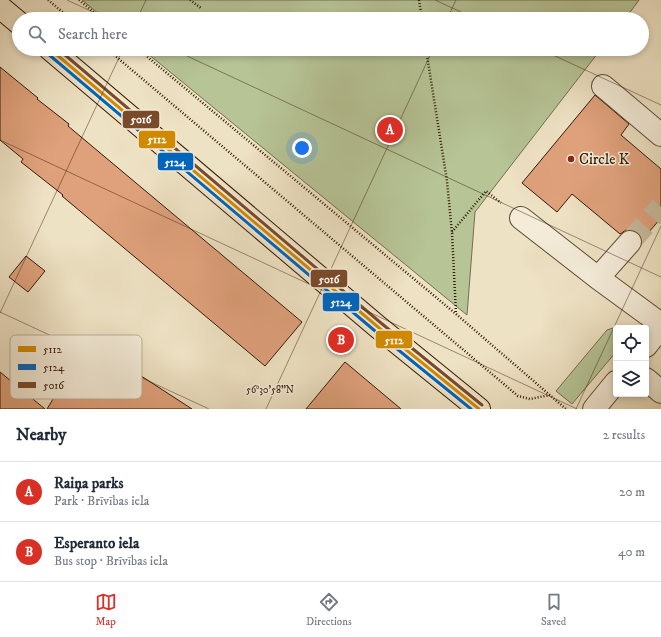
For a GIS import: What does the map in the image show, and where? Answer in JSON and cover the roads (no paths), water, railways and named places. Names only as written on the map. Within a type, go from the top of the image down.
[{"type":"main road","points":[[0,7],[12,17]]},
{"type":"main road","points":[[58,56],[378,328],[479,409]]},
{"type":"street","points":[[603,86],[661,135]]},
{"type":"street","points":[[521,218],[598,278],[661,324]]},
{"type":"street","points":[[598,278],[630,242]]},
{"type":"street","points":[[649,342],[661,327]]},
{"type":"street","points":[[649,382],[661,392]]},
{"type":"street","points":[[594,409],[613,386]]},
{"type":"tunnel","points":[[630,242],[661,207]]},
{"type":"place","name":"Raiņa parks","points":[[390,130]]},
{"type":"place","name":"Circle K","points":[[571,159]]},
{"type":"place","name":"Esperanto iela","points":[[341,340]]}]
